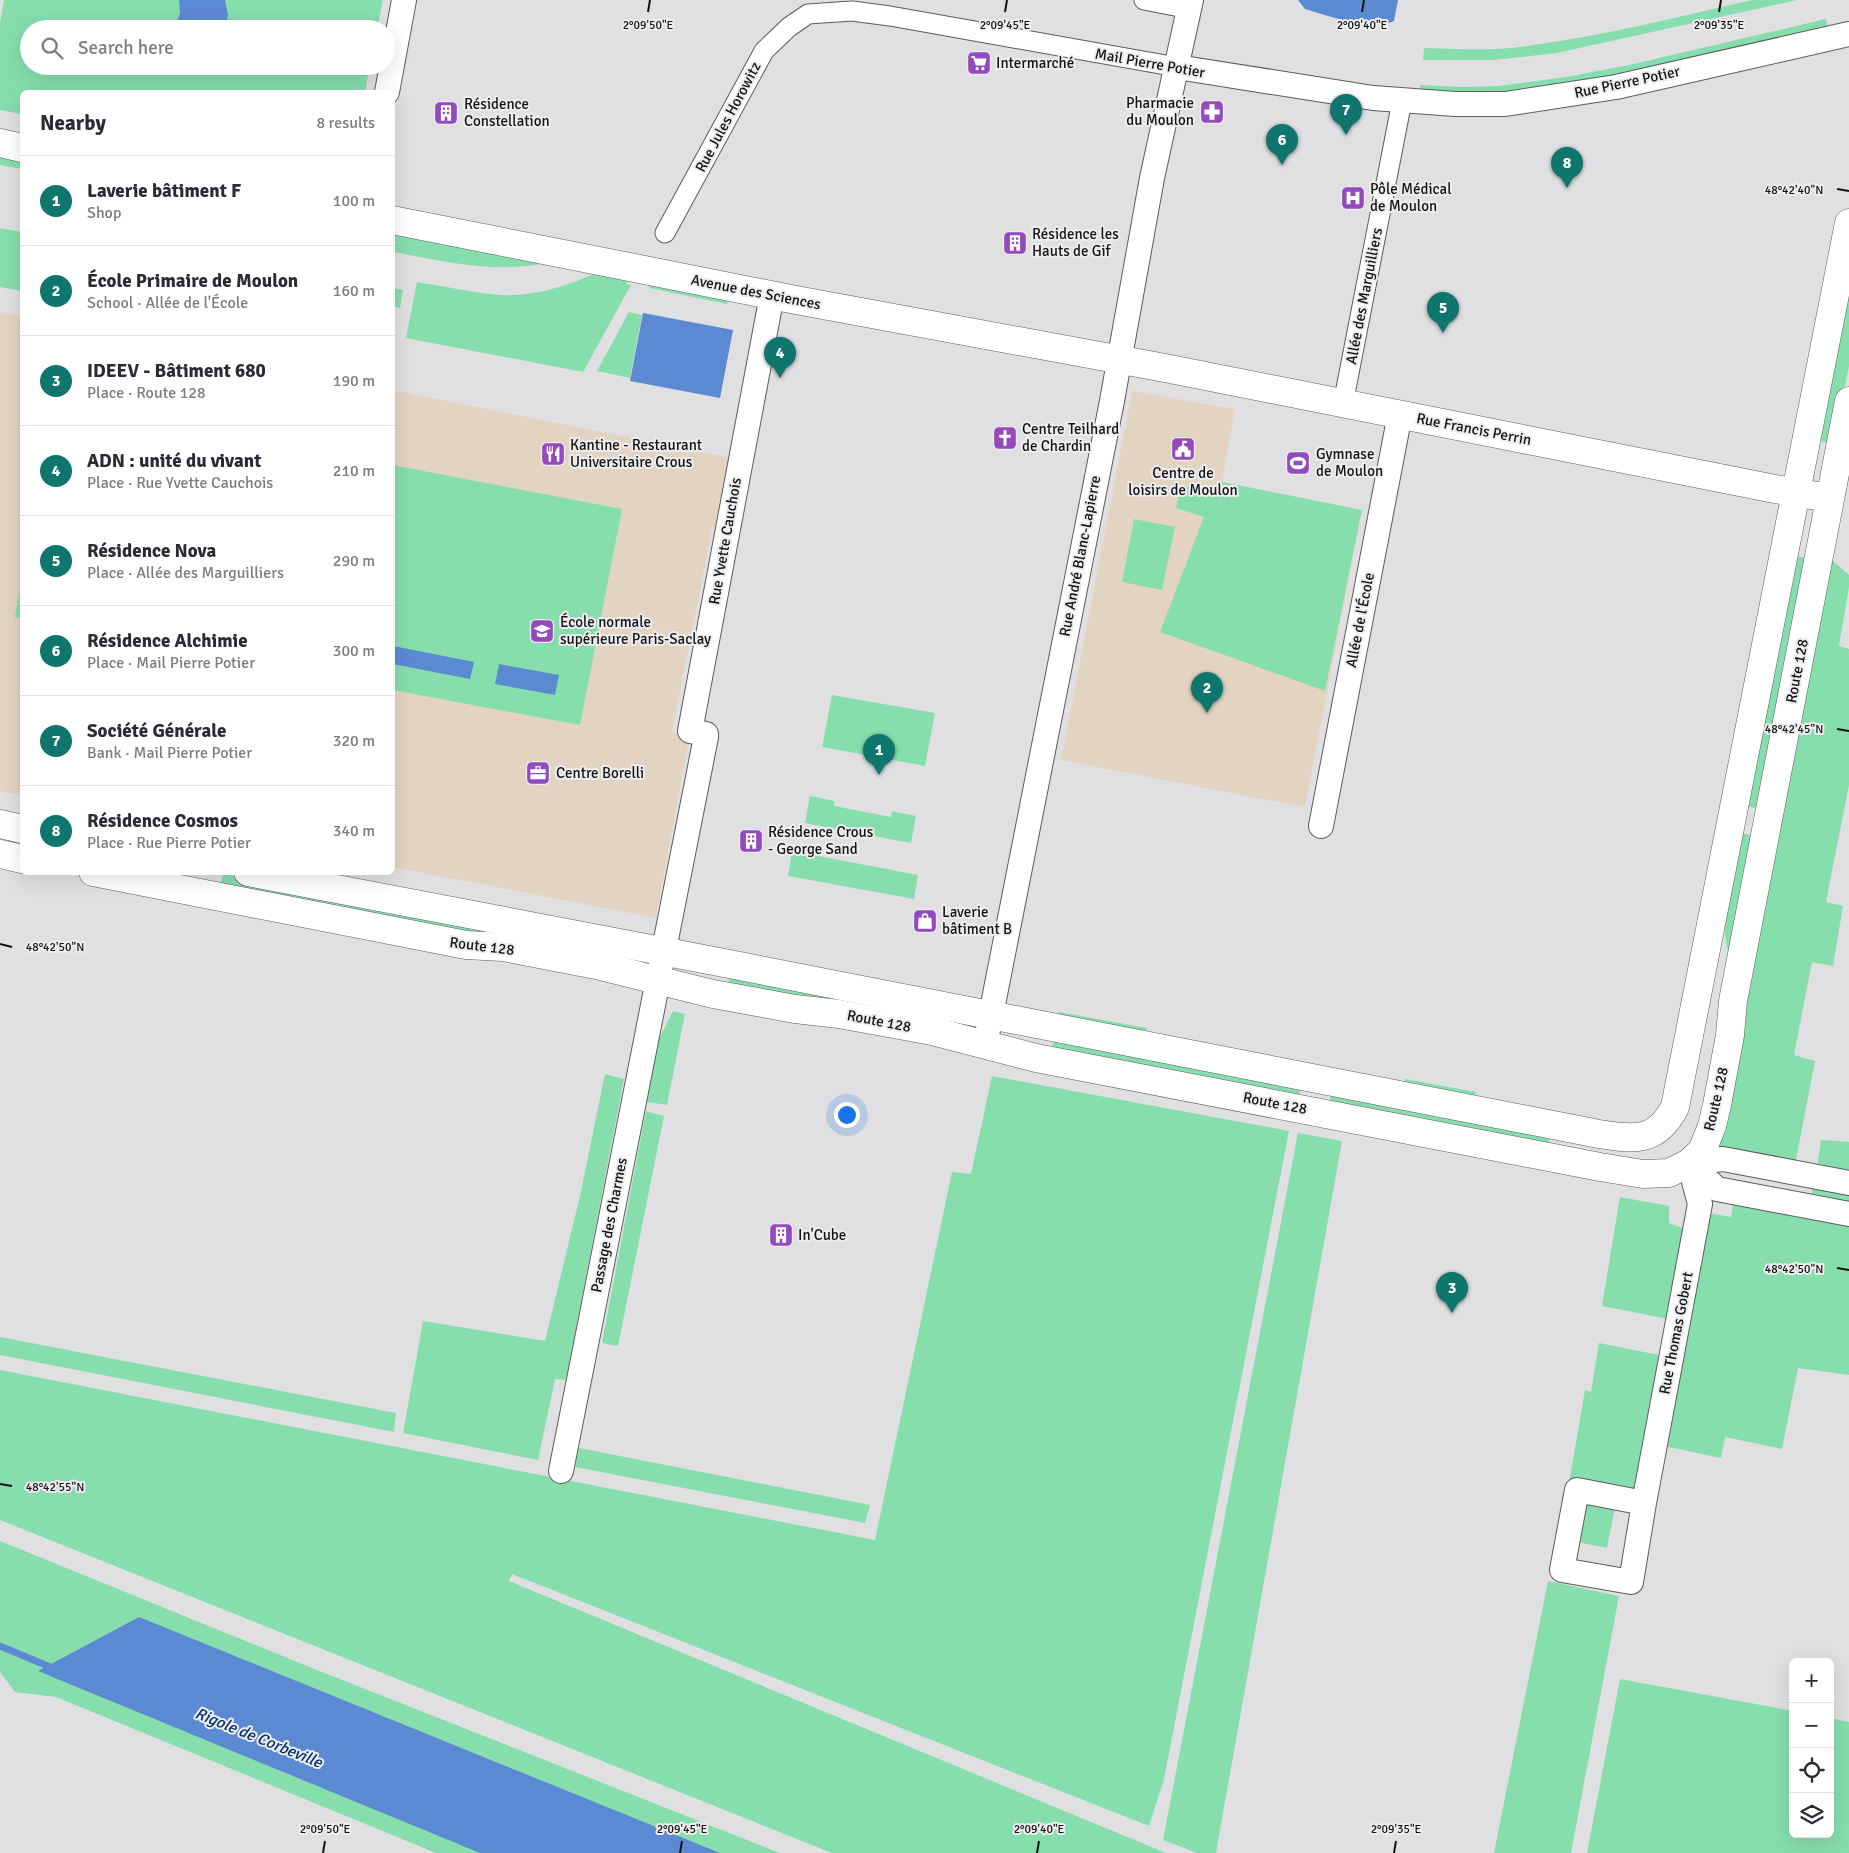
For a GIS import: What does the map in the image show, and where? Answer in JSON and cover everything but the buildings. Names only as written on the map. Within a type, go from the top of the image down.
[{"type":"main road","points":[[0,143],[20,148]]},
{"type":"main road","name":"Avenue des Sciences","points":[[395,221],[772,295],[1120,359]]},
{"type":"main road","name":"Route 128","points":[[264,875],[1613,1136],[1642,1138],[1657,1131],[1668,1121],[1676,1108],[1849,223]]},
{"type":"main road","name":"Rue Francis Perrin","points":[[1120,359],[1829,498]]},
{"type":"main road","name":"Route 128","points":[[108,875],[466,946],[512,949],[658,979],[713,994],[795,1009],[849,1015],[932,1031],[1036,1058],[1600,1167],[1643,1174],[1669,1173],[1689,1163],[1702,1151],[1712,1126],[1717,1105],[1730,1035],[1733,1001],[1849,401]]},
{"type":"main road","points":[[0,824],[20,829]]},
{"type":"main road","points":[[0,854],[20,859]]},
{"type":"street","points":[[395,49],[404,0]]},
{"type":"street","points":[[1144,0],[1190,4]]},
{"type":"street","name":"Rue André Blanc-Lapierre","points":[[985,1045],[1120,359],[1152,178],[1190,4]]},
{"type":"street","name":"Mail Pierre Potier","points":[[808,14],[852,11],[890,16],[1177,68],[1326,92],[1402,101]]},
{"type":"street","name":"Rue Jules Horowitz","points":[[665,233],[764,51],[789,27],[808,14]]},
{"type":"street","name":"Rue Pierre Potier","points":[[1402,101],[1505,104],[1536,100],[1616,87],[1849,34]]},
{"type":"street","points":[[387,90],[390,75]]},
{"type":"street","name":"Allée des Marguilliers","points":[[1343,404],[1402,101]]},
{"type":"street","name":"Rue Yvette Cauchois","points":[[658,979],[706,734],[690,731],[772,295]]},
{"type":"street","name":"Allée de l'École","points":[[1321,826],[1400,414]]},
{"type":"street","name":"Passage des Charmes","points":[[561,1471],[658,979]]},
{"type":"street","points":[[1689,1163],[1723,1159],[1849,1183]]},
{"type":"street","points":[[1689,1163],[1718,1189],[1849,1214]]},
{"type":"street","name":"Rue Thomas Gobert","points":[[1644,1503],[1577,1490],[1562,1570],[1631,1582],[1700,1204],[1689,1163]]},
{"type":"street","points":[[1798,1204],[1804,1175]]},
{"type":"shaded area","points":[[0,312],[20,316],[20,795],[0,791]]},
{"type":"shaded area","name":"École normale supérieure Paris-Saclay","points":[[395,391],[734,458],[720,530],[712,529],[672,732],[690,735],[656,918],[395,867]]},
{"type":"shaded area","points":[[1132,391],[1235,409],[1222,482],[1362,510],[1305,807],[1061,760]]},
{"type":"green space","points":[[4,0],[383,0],[379,20],[20,20],[20,75],[368,75],[365,90],[20,90],[20,114],[0,110],[0,23]]},
{"type":"green space","points":[[1752,0],[1797,0],[1557,53],[1494,60],[1423,60],[1424,48],[1501,49],[1555,42],[1640,26]]},
{"type":"green space","points":[[1826,19],[1828,29],[1767,44],[1534,92],[1419,95],[1420,85],[1498,86],[1566,77],[1629,65]]},
{"type":"green space","points":[[0,154],[20,158],[20,169],[0,165]]},
{"type":"green space","points":[[0,228],[20,232],[20,291],[0,287]]},
{"type":"green space","points":[[395,231],[546,263],[527,266],[488,267],[395,252]]},
{"type":"green space","points":[[1849,264],[1849,366],[1834,444],[1815,440]]},
{"type":"green space","points":[[608,268],[632,273],[626,284],[631,285],[583,372],[406,338],[417,282],[479,293],[500,295],[529,294],[556,288]]},
{"type":"green space","points":[[652,280],[730,296],[727,304],[649,288]]},
{"type":"green space","points":[[395,289],[403,290],[400,308],[395,307]]},
{"type":"green space","points":[[629,312],[642,315],[630,378],[597,371]]},
{"type":"green space","points":[[395,466],[622,509],[580,725],[395,690]]},
{"type":"green space","points":[[1222,482],[1362,510],[1325,691],[1160,632],[1204,517],[1176,508],[1181,486],[1221,489]]},
{"type":"green space","points":[[1134,519],[1175,527],[1162,590],[1122,582]]},
{"type":"green space","points":[[1792,555],[1811,559],[1762,809],[1744,806]]},
{"type":"green space","points":[[1826,555],[1849,575],[1849,587],[1839,646],[1849,649],[1849,785],[1826,902],[1843,906],[1833,966],[1812,962],[1794,1055],[1815,1061],[1795,1165],[1719,1150],[1744,1030],[1740,1001]]},
{"type":"green space","points":[[20,588],[20,618],[15,617]]},
{"type":"green space","points":[[832,695],[935,713],[925,766],[822,747]]},
{"type":"green space","points":[[810,796],[834,801],[834,806],[891,817],[892,811],[916,816],[911,843],[805,823]]},
{"type":"green space","points":[[1738,833],[1758,836],[1729,959],[1722,916]]},
{"type":"green space","points":[[792,851],[918,875],[914,899],[788,876]]},
{"type":"green space","points":[[223,875],[228,875],[587,945],[463,938],[219,891]]},
{"type":"green space","points":[[731,971],[842,1000],[794,1002],[727,989]]},
{"type":"green space","points":[[673,1011],[685,1014],[667,1105],[647,1102],[658,1041]]},
{"type":"green space","points":[[1059,1012],[1147,1028],[1145,1037],[1057,1021]]},
{"type":"green space","points":[[1055,1035],[1302,1083],[1298,1101],[1051,1053]]},
{"type":"green space","points":[[605,1074],[624,1079],[566,1380],[555,1379],[538,1460],[403,1433],[423,1321],[545,1341],[580,1196]]},
{"type":"green space","points":[[992,1076],[1289,1131],[1164,1779],[1149,1826],[512,1574],[509,1581],[1166,1853],[832,1853],[0,1520],[0,1370],[875,1540],[952,1172],[971,1174]]},
{"type":"green space","points":[[1405,1079],[1476,1092],[1474,1101],[1404,1088]]},
{"type":"green space","points":[[1332,1089],[1551,1131],[1548,1149],[1329,1107]]},
{"type":"green space","points":[[646,1111],[664,1116],[618,1346],[602,1343]]},
{"type":"green space","points":[[1298,1133],[1342,1141],[1216,1853],[1197,1853],[1163,1840]]},
{"type":"green space","points":[[1821,1140],[1849,1142],[1849,1175],[1817,1168]]},
{"type":"green space","points":[[1814,1182],[1849,1189],[1849,1209],[1810,1202]]},
{"type":"green space","points":[[1620,1197],[1669,1206],[1669,1223],[1685,1229],[1668,1319],[1602,1306]]},
{"type":"green space","points":[[1734,1199],[1849,1221],[1849,1375],[1798,1368],[1782,1449],[1725,1437],[1721,1458],[1664,1446],[1709,1213],[1731,1217]]},
{"type":"green space","points":[[0,1337],[396,1413],[394,1432],[0,1355]]},
{"type":"green space","points":[[1599,1343],[1664,1356],[1637,1492],[1569,1483],[1585,1390],[1591,1392]]},
{"type":"green space","points":[[579,1448],[870,1505],[865,1523],[575,1467]]},
{"type":"green space","points":[[1585,1502],[1615,1508],[1607,1548],[1577,1542]]},
{"type":"green space","points":[[0,1541],[317,1670],[780,1853],[436,1853],[56,1697],[15,1692],[0,1672]]},
{"type":"green space","points":[[1548,1581],[1619,1596],[1571,1853],[1494,1853]]},
{"type":"green space","points":[[1620,1679],[1789,1710],[1789,1838],[1834,1838],[1834,1719],[1849,1722],[1849,1853],[1587,1853]]},
{"type":"water","points":[[179,0],[225,0],[228,15],[227,20],[178,20],[180,13]]},
{"type":"water","points":[[1298,0],[1398,0],[1394,21],[1374,25],[1350,22],[1305,9]]},
{"type":"water","points":[[643,313],[733,330],[720,398],[630,381]]},
{"type":"water","points":[[395,646],[474,662],[470,679],[395,664]]},
{"type":"water","points":[[499,664],[559,675],[555,695],[495,684]]},
{"type":"water","points":[[139,1617],[720,1853],[480,1853],[38,1671]]},
{"type":"waterway","name":"Rigole de Corbeville","points":[[0,1646],[55,1669]]},
{"type":"place","name":"Intermarché","points":[[979,63]]},
{"type":"place","name":"Pharmacie du Moulon","points":[[1212,112]]},
{"type":"place","name":"Résidence Constellation","points":[[446,113]]},
{"type":"place","name":"Société Générale","points":[[1346,135]]},
{"type":"place","name":"Résidence Alchimie","points":[[1282,165]]},
{"type":"place","name":"Résidence Cosmos","points":[[1567,188]]},
{"type":"place","name":"Pôle Médical de Moulon","points":[[1353,198]]},
{"type":"place","name":"Résidence les Hauts de Gif","points":[[1015,243]]},
{"type":"place","name":"Résidence Nova","points":[[1443,333]]},
{"type":"place","name":"ADN : unité du vivant","points":[[780,378]]},
{"type":"place","name":"Centre Teilhard de Chardin","points":[[1005,438]]},
{"type":"place","name":"Centre de loisirs de Moulon","points":[[1183,449]]},
{"type":"place","name":"Kantine - Restaurant Universitaire Crous","points":[[553,454]]},
{"type":"place","name":"Gymnase de Moulon","points":[[1298,463]]},
{"type":"place","name":"École normale supérieure Paris-Saclay","points":[[542,631]]},
{"type":"place","name":"École Primaire de Moulon","points":[[1207,713]]},
{"type":"place","name":"Centre Borelli","points":[[538,773]]},
{"type":"place","name":"Laverie bâtiment F","points":[[879,775]]},
{"type":"place","name":"Résidence Crous - George Sand","points":[[751,841]]},
{"type":"place","name":"Laverie bâtiment B","points":[[925,921]]},
{"type":"place","name":"In'Cube","points":[[781,1235]]},
{"type":"place","name":"IDEEV - Bâtiment 680","points":[[1452,1313]]}]
